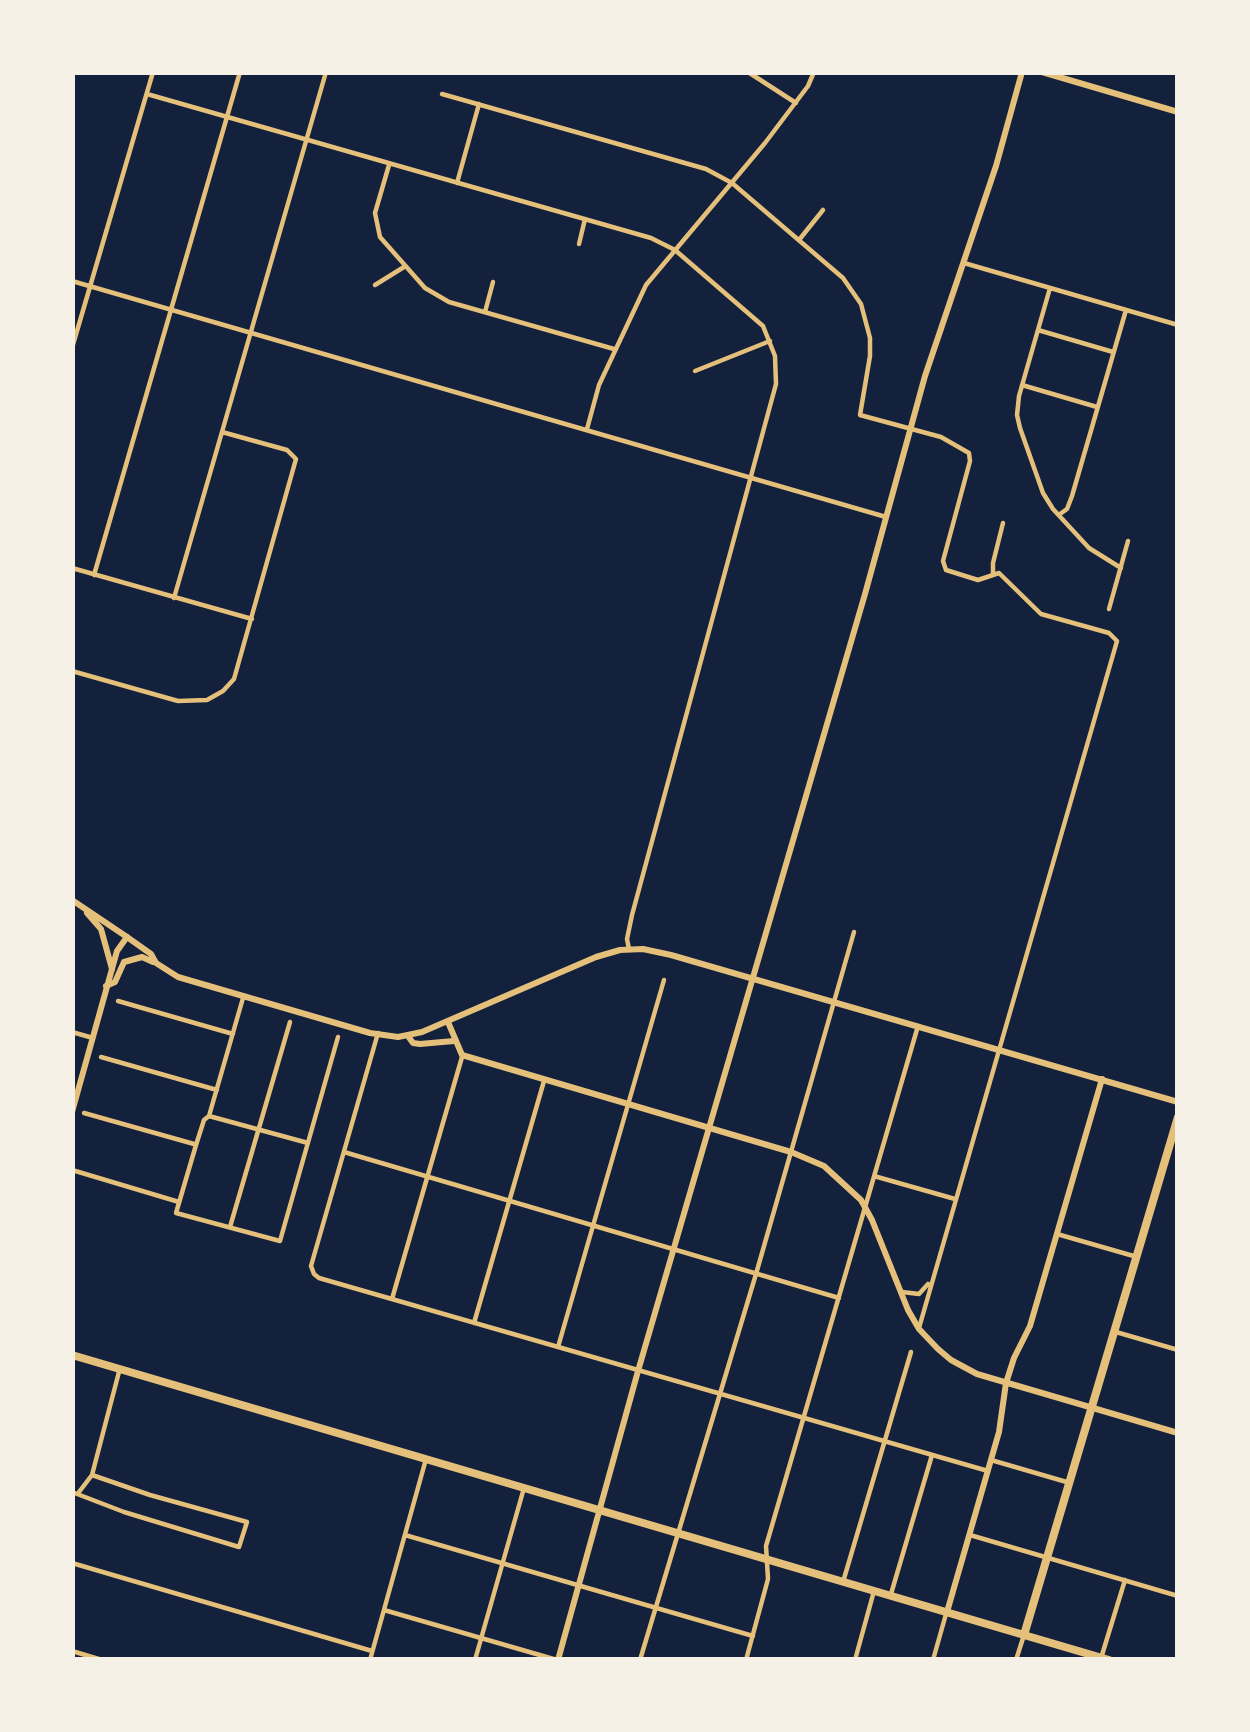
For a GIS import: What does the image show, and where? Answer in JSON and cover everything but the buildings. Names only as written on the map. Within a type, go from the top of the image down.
[{"type":"main road","points":[[1024,1635],[1178,1117]]},
{"type":"main road","points":[[72,1354],[1103,1659]]},
{"type":"street","points":[[72,348],[153,72]]},
{"type":"street","points":[[94,575],[240,72]]},
{"type":"street","points":[[174,598],[326,72]]},
{"type":"street","points":[[748,72],[796,103]]},
{"type":"street","points":[[587,429],[599,385],[646,285],[796,103],[814,72]]},
{"type":"street","points":[[384,1610],[557,1660],[925,376],[1022,72]]},
{"type":"street","points":[[1042,72],[1178,112]]},
{"type":"street","points":[[147,94],[650,238],[675,250],[755,317],[770,341],[776,384],[632,915],[629,949]]},
{"type":"street","points":[[442,94],[706,170],[732,183],[843,278],[861,304],[870,338],[860,415],[941,437],[963,447],[970,457],[944,566],[949,572],[975,580],[1003,575],[1041,614],[1109,633],[1117,641],[919,1329]]},
{"type":"street","points":[[457,183],[479,104]]},
{"type":"street","points":[[390,164],[375,213],[380,237],[404,267],[439,297],[614,349]]},
{"type":"street","points":[[799,239],[823,210]]},
{"type":"street","points":[[578,244],[585,219]]},
{"type":"street","points":[[964,263],[1178,325]]},
{"type":"street","points":[[375,285],[404,267]]},
{"type":"street","points":[[72,281],[886,517]]},
{"type":"street","points":[[485,312],[494,282]]},
{"type":"street","points":[[1050,288],[1017,405],[1020,428],[1043,494],[1058,515],[1089,548],[1121,568]]},
{"type":"street","points":[[1058,515],[1072,496],[1126,310]]},
{"type":"street","points":[[1038,331],[1114,352]]},
{"type":"street","points":[[695,371],[770,341]]},
{"type":"street","points":[[1022,385],[1097,407]]},
{"type":"street","points":[[72,671],[178,701],[206,700],[229,686],[238,670],[296,459],[287,450],[222,432]]},
{"type":"street","points":[[994,573],[1003,523]]},
{"type":"street","points":[[1109,609],[1128,541]]},
{"type":"street","points":[[72,568],[252,620]]},
{"type":"street","points":[[72,900],[128,937],[156,964]]},
{"type":"street","points":[[80,906],[101,929],[112,969]]},
{"type":"street","points":[[640,1660],[854,932]]},
{"type":"street","points":[[72,1112],[117,951],[128,937]]},
{"type":"street","points":[[106,986],[115,982],[124,962],[142,957],[178,977],[244,997],[378,1034],[408,1036],[590,959],[629,949],[671,955],[1178,1102]]},
{"type":"street","points":[[558,1348],[664,980]]},
{"type":"street","points":[[244,997],[176,1213],[280,1241],[338,1037]]},
{"type":"street","points":[[118,1001],[233,1034]]},
{"type":"street","points":[[230,1227],[290,1022]]},
{"type":"street","points":[[448,1022],[462,1055],[814,1161],[833,1173],[865,1207],[919,1329],[951,1360],[977,1374],[1178,1433]]},
{"type":"street","points":[[746,1660],[768,1579],[766,1546],[918,1026]]},
{"type":"street","points":[[72,1032],[93,1038]]},
{"type":"street","points":[[378,1034],[311,1266],[319,1278],[988,1472]]},
{"type":"street","points":[[408,1036],[420,1044],[454,1041]]},
{"type":"street","points":[[392,1299],[462,1055]]},
{"type":"street","points":[[101,1057],[217,1090]]},
{"type":"street","points":[[474,1323],[544,1079]]},
{"type":"street","points":[[933,1660],[992,1460],[1013,1358],[1030,1327],[1102,1079]]},
{"type":"street","points":[[84,1113],[196,1145]]},
{"type":"street","points":[[209,1116],[309,1143]]},
{"type":"street","points":[[344,1152],[838,1298]]},
{"type":"street","points":[[72,1170],[179,1202]]},
{"type":"street","points":[[874,1176],[955,1199]]},
{"type":"street","points":[[1057,1234],[1137,1257]]},
{"type":"street","points":[[899,1291],[919,1294],[931,1280]]},
{"type":"street","points":[[1116,1332],[1178,1350]]},
{"type":"street","points":[[843,1582],[911,1352]]},
{"type":"street","points":[[92,1475],[247,1522],[239,1547],[75,1493],[92,1475],[120,1368]]},
{"type":"street","points":[[890,1596],[932,1455]]},
{"type":"street","points":[[370,1660],[427,1459]]},
{"type":"street","points":[[992,1460],[1070,1483]]},
{"type":"street","points":[[475,1660],[524,1488]]},
{"type":"street","points":[[405,1535],[753,1636]]},
{"type":"street","points":[[970,1535],[1178,1596]]},
{"type":"street","points":[[72,1563],[373,1651]]},
{"type":"street","points":[[1103,1659],[1125,1580]]},
{"type":"street","points":[[855,1660],[874,1592]]},
{"type":"street","points":[[1016,1660],[1024,1635]]},
{"type":"street","points":[[72,1651],[102,1660]]}]
